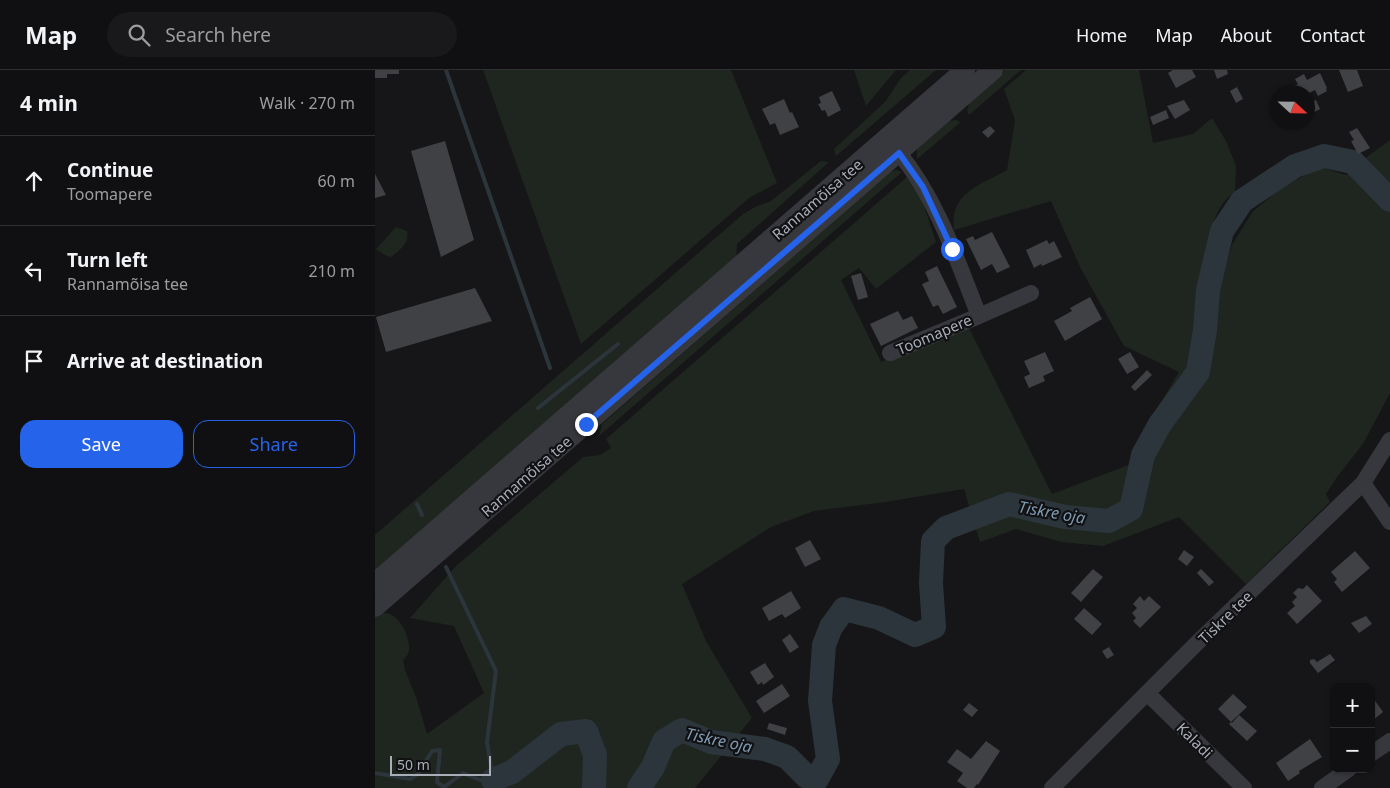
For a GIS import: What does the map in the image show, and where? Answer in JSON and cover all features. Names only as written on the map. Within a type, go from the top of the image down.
[{"type":"street","name":"Rannamõisa tee","points":[[375,583],[965,70]]},
{"type":"street","name":"Rannamõisa tee","points":[[375,607],[993,70]]},
{"type":"street","name":"Toomapere","points":[[899,153],[923,187],[952,249],[979,316]]},
{"type":"street","name":"Toomapere","points":[[890,353],[1031,293]]},
{"type":"street","name":"Tiskre tee","points":[[1052,788],[1147,692],[1363,483],[1390,440]]},
{"type":"street","points":[[1363,483],[1390,522]]},
{"type":"street","name":"Kaladi","points":[[1147,692],[1244,788]]},
{"type":"street","points":[[1375,751],[1390,740]]},
{"type":"street","points":[[1322,788],[1343,773]]},
{"type":"shaded area","points":[[483,70],[731,70],[777,183],[749,198],[581,344]]},
{"type":"shaded area","points":[[854,70],[896,70],[866,106]]},
{"type":"shaded area","points":[[910,70],[936,70],[836,156],[834,149],[885,102],[901,78]]},
{"type":"shaded area","points":[[1005,70],[1021,70],[969,115],[967,110],[971,100]]},
{"type":"shaded area","points":[[1026,70],[1139,70],[1153,143],[1193,134],[1212,118],[1226,141],[1236,166],[1235,193],[1222,205],[1217,214],[1210,234],[1205,263],[1220,284],[1232,245],[1253,211],[1281,189],[1319,167],[1346,175],[1390,140],[1390,393],[1363,444],[1326,494],[1330,502],[1246,584],[1179,517],[1103,546],[1061,542],[1016,529],[980,542],[964,489],[814,511],[771,527],[682,584],[706,641],[752,718],[695,788],[375,788],[375,617],[382,613],[388,614],[394,617],[404,629],[409,643],[408,653],[403,660],[405,670],[417,700],[427,734],[484,693],[454,626],[410,618],[456,566],[583,457],[600,455],[611,448],[606,439],[907,177],[921,197],[936,242],[876,289],[859,268],[841,280],[881,362],[969,328],[1052,494],[1131,464],[1133,448],[1179,372],[1124,346],[1081,269],[1051,201],[954,230],[956,207],[961,199],[977,186],[1007,170],[1015,120],[1004,89]]},
{"type":"shaded area","points":[[956,120],[961,122],[917,159],[917,149],[948,121]]},
{"type":"shaded area","points":[[821,161],[829,162],[737,244],[736,259],[375,571],[375,535],[743,214],[771,201]]},
{"type":"shaded area","points":[[896,170],[902,172],[599,436],[602,424],[890,172]]},
{"type":"shaded area","points":[[396,227],[407,231],[408,235],[403,246],[391,257],[376,249]]},
{"type":"building","points":[[375,70],[399,70],[399,74],[387,74],[387,78],[375,78]]},
{"type":"building","points":[[1173,70],[1192,70],[1196,77],[1176,88],[1168,73]]},
{"type":"building","points":[[1214,70],[1227,70],[1228,74],[1217,79]]},
{"type":"building","points":[[1339,70],[1357,70],[1363,86],[1348,92]]},
{"type":"building","points":[[1320,73],[1327,91],[1318,96],[1315,85],[1296,85],[1298,84],[1295,79],[1304,74],[1307,80]]},
{"type":"building","points":[[1237,87],[1243,99],[1236,103],[1230,91]]},
{"type":"building","points":[[832,91],[841,110],[828,117],[825,110],[822,111],[818,104],[821,103],[819,97]]},
{"type":"building","points":[[784,99],[799,127],[780,135],[775,123],[770,125],[762,109]]},
{"type":"building","points":[[1184,100],[1190,110],[1175,119],[1167,106]]},
{"type":"building","points":[[1315,100],[1320,109],[1315,112]]},
{"type":"building","points":[[1166,110],[1169,118],[1153,125],[1150,117]]},
{"type":"building","points":[[990,126],[995,131],[988,138],[982,132]]},
{"type":"building","points":[[1357,128],[1370,148],[1358,154],[1351,141],[1354,140],[1349,132]]},
{"type":"building","points":[[445,141],[474,240],[441,257],[411,151]]},
{"type":"building","points":[[375,174],[386,195],[375,198]]},
{"type":"building","points":[[992,232],[1010,267],[997,273],[992,264],[981,270],[966,239],[973,236],[975,240]]},
{"type":"building","points":[[1047,240],[1049,244],[1054,241],[1062,257],[1034,268],[1026,250]]},
{"type":"building","points":[[937,266],[957,307],[943,314],[938,305],[933,307],[922,284],[929,281],[925,272]]},
{"type":"building","points":[[861,273],[868,297],[858,300],[851,276]]},
{"type":"building","points":[[475,288],[492,321],[386,352],[376,317]]},
{"type":"building","points":[[1090,297],[1102,319],[1065,341],[1054,321],[1072,311],[1070,308]]},
{"type":"building","points":[[898,311],[903,320],[912,316],[918,328],[881,346],[870,324]]},
{"type":"building","points":[[1045,352],[1054,371],[1043,376],[1045,381],[1029,388],[1024,377],[1030,374],[1024,361]]},
{"type":"building","points":[[1130,352],[1139,367],[1127,374],[1118,359]]},
{"type":"building","points":[[1147,370],[1152,375],[1135,391],[1131,387]]},
{"type":"building","points":[[810,540],[821,559],[805,567],[795,548]]},
{"type":"building","points":[[1184,550],[1194,557],[1187,566],[1178,559]]},
{"type":"building","points":[[1355,551],[1370,568],[1342,592],[1334,582],[1337,579],[1331,572]]},
{"type":"building","points":[[1093,569],[1103,577],[1081,602],[1071,593]]},
{"type":"building","points":[[1201,569],[1214,582],[1209,586],[1197,573]]},
{"type":"building","points":[[1307,585],[1322,601],[1297,624],[1287,613],[1295,606],[1292,602],[1297,597],[1293,593],[1298,588],[1303,589]]},
{"type":"building","points":[[791,591],[801,608],[785,618],[782,614],[769,621],[762,608]]},
{"type":"building","points":[[1140,596],[1144,601],[1149,596],[1161,607],[1140,628],[1133,621],[1136,618],[1132,613],[1137,608],[1133,604]]},
{"type":"building","points":[[1084,608],[1102,624],[1092,635],[1074,619]]},
{"type":"building","points":[[1366,616],[1372,624],[1359,633],[1351,623]]},
{"type":"building","points":[[790,634],[799,647],[790,653],[782,640]]},
{"type":"building","points":[[1109,647],[1114,655],[1107,659],[1102,651]]},
{"type":"building","points":[[1330,654],[1335,660],[1318,673],[1310,663],[1310,660],[1314,659],[1317,662]]},
{"type":"building","points":[[765,663],[774,677],[763,685],[762,682],[758,685],[750,672]]},
{"type":"building","points":[[782,684],[790,696],[764,713],[756,701]]},
{"type":"building","points":[[1233,694],[1247,707],[1231,722],[1218,709]]},
{"type":"building","points":[[1375,701],[1383,712],[1375,718]]},
{"type":"building","points":[[969,703],[978,710],[972,717],[963,710]]},
{"type":"building","points":[[1239,715],[1257,731],[1247,741],[1229,724]]},
{"type":"building","points":[[769,723],[787,728],[785,735],[767,729]]},
{"type":"building","points":[[1310,739],[1322,757],[1299,771],[1300,773],[1288,781],[1276,763]]},
{"type":"building","points":[[986,741],[1000,751],[978,785],[974,788],[967,788],[957,781],[963,773],[947,762],[957,749],[971,759]]},
{"type":"waterway","points":[[446,70],[550,368]]},
{"type":"waterway","name":"Tiskre oja","points":[[639,788],[653,767],[664,741],[682,730],[711,742],[765,749],[787,757],[807,777],[817,779],[828,759],[820,701],[824,645],[831,627],[844,609],[879,618],[915,635],[934,627],[931,583],[933,541],[946,528],[1009,504],[1065,517],[1109,521],[1131,509],[1143,455],[1160,424],[1198,372],[1205,330],[1208,290],[1222,231],[1242,201],[1295,166],[1324,156],[1353,162],[1390,200]]},
{"type":"waterway","points":[[538,408],[618,344]]},
{"type":"waterway","points":[[417,504],[422,515]]},
{"type":"waterway","points":[[375,773],[410,779],[418,774],[432,751],[440,750],[437,782],[444,787],[463,773],[485,782],[493,780],[487,742],[496,671],[446,567]]},
{"type":"waterway","name":"Tiskre oja","points":[[493,780],[512,772],[561,734],[586,731],[595,755],[594,788]]},
{"type":"route","points":[[586,424],[899,153],[923,187],[952,249]]}]
